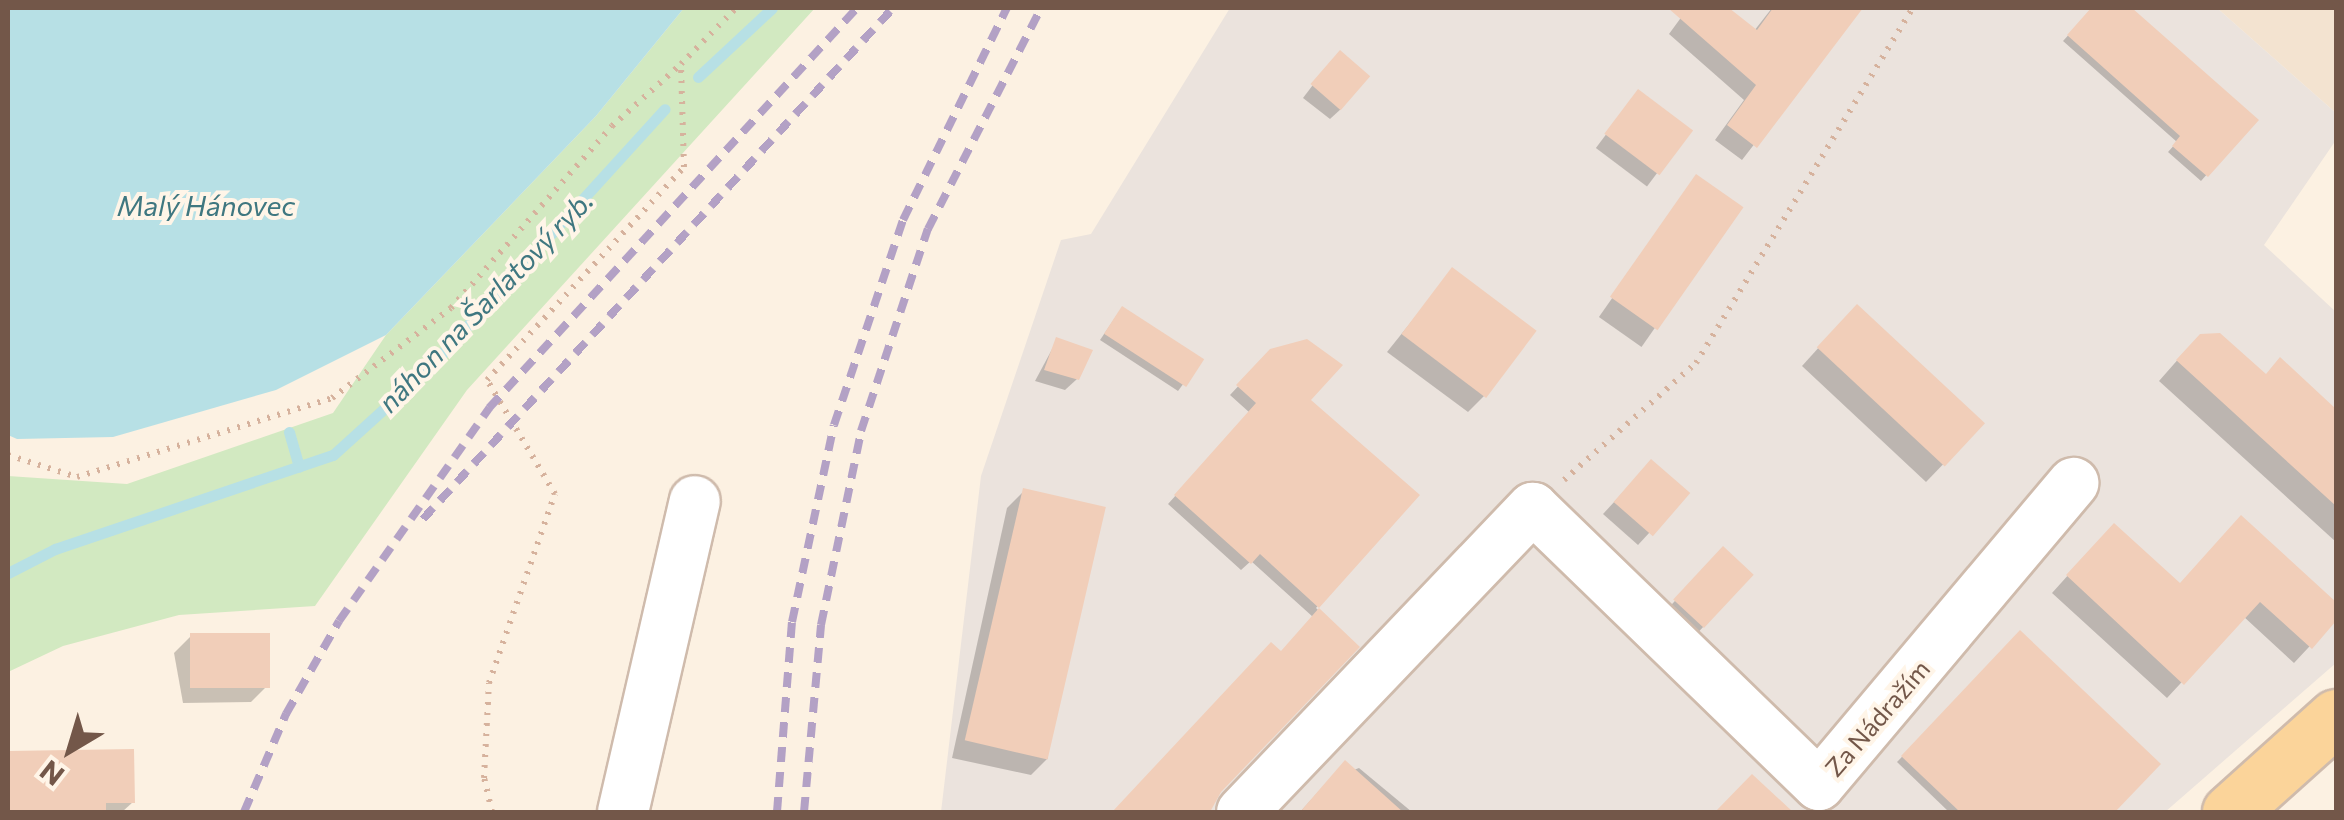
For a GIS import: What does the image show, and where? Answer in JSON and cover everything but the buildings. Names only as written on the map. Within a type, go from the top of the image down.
[{"type":"main road","points":[[2230,812],[2336,716]]},
{"type":"street","name":"Za Nádražím","points":[[1533,508],[1819,785],[2074,483]]},
{"type":"street","points":[[623,812],[695,502]]},
{"type":"street","points":[[1242,812],[1533,508]]},
{"type":"path","points":[[8,455],[77,476],[332,398],[451,308],[612,126],[736,8]]},
{"type":"path","points":[[1533,508],[1696,363],[1913,8]]},
{"type":"path","points":[[492,812],[484,778],[489,683],[555,494],[487,380],[684,167],[680,64]]},
{"type":"shaded area","points":[[1230,8],[2217,8],[2336,113],[2336,140],[2264,245],[2336,312],[2336,663],[2165,812],[941,812],[981,476],[1061,240],[1091,234]]},
{"type":"shaded area","points":[[2217,8],[2336,8],[2336,113]]},
{"type":"green space","points":[[684,8],[815,8],[467,390],[315,606],[179,615],[63,646],[8,672],[8,476],[127,484],[333,413],[386,335],[596,116]]},
{"type":"water","name":"Malý Hánovec","points":[[8,8],[684,8],[596,116],[386,335],[276,390],[113,437],[17,439],[8,435]]},
{"type":"waterway","name":"náhon na Šarlatový ryb.","points":[[698,77],[772,8]]},
{"type":"waterway","name":"náhon na Šarlatový ryb.","points":[[8,573],[55,549],[333,455],[429,368],[665,109]]},
{"type":"waterway","points":[[289,432],[299,467]]},
{"type":"railway","points":[[244,812],[286,714],[339,621],[489,408],[857,8]]},
{"type":"railway","points":[[423,519],[893,8]]},
{"type":"railway","points":[[777,812],[792,622],[834,425],[903,220],[1007,8]]},
{"type":"railway","points":[[804,812],[821,625],[861,431],[928,229],[1041,8]]}]
